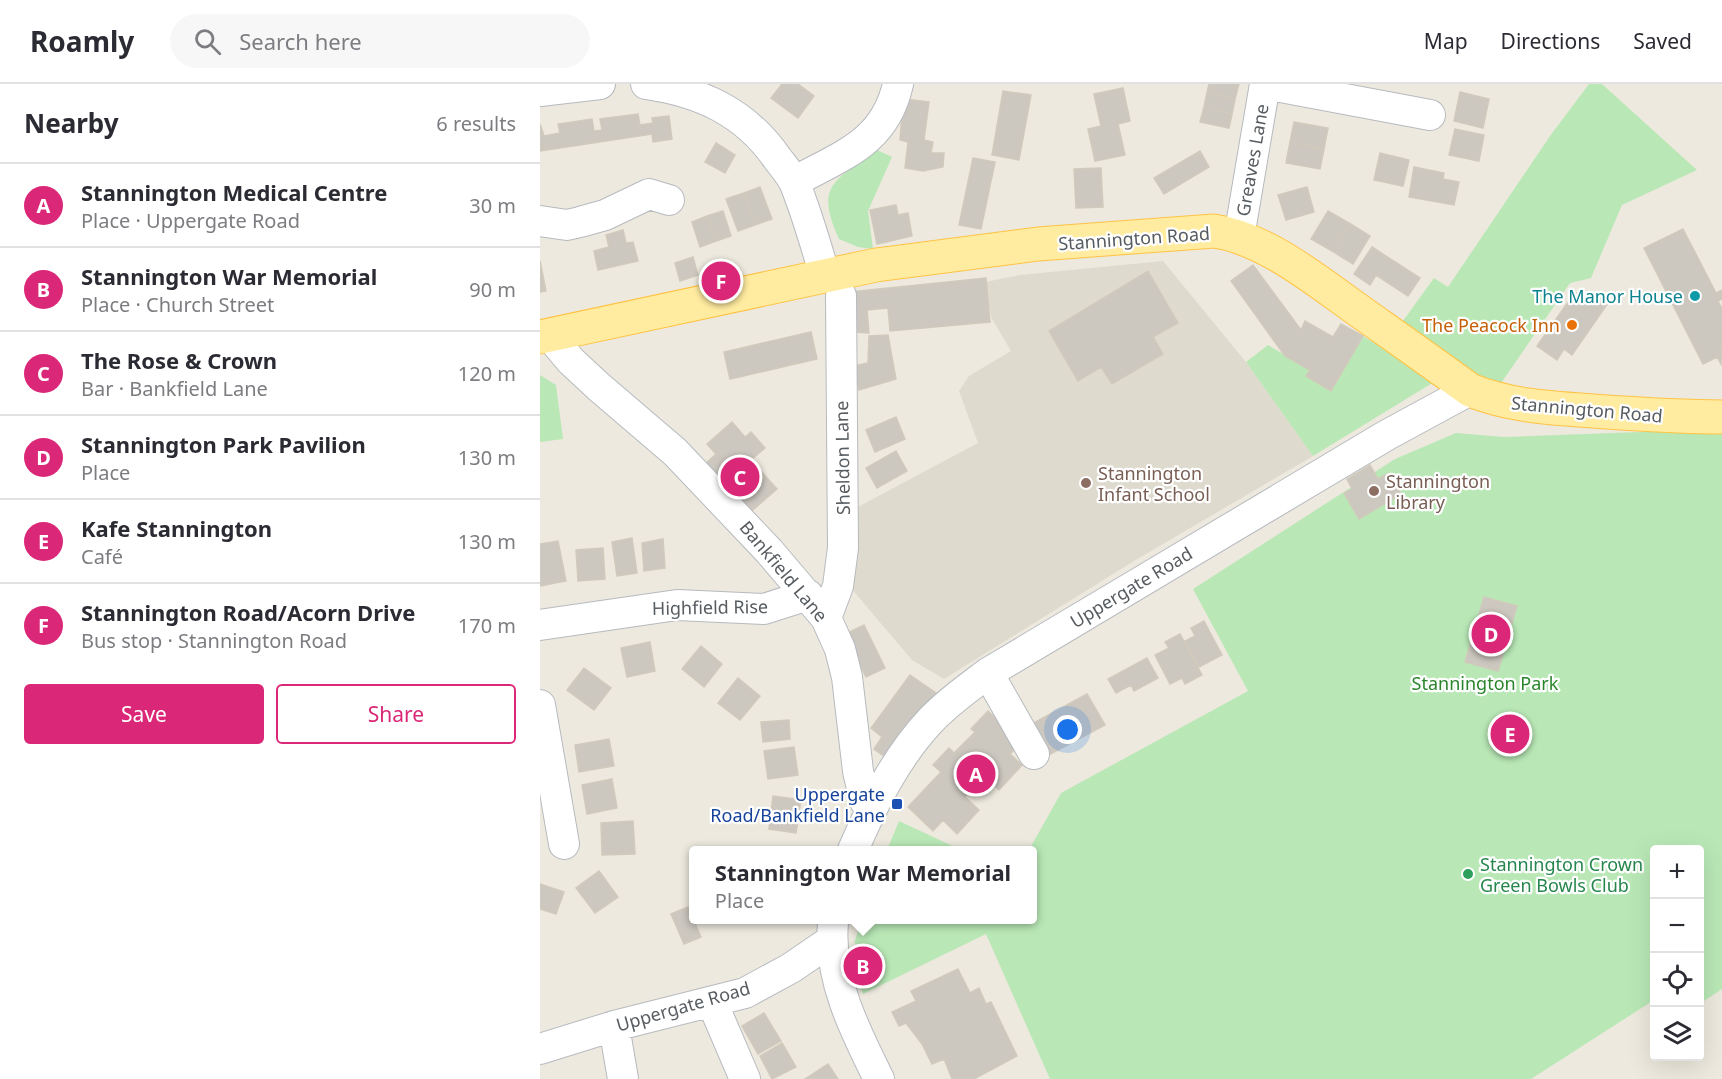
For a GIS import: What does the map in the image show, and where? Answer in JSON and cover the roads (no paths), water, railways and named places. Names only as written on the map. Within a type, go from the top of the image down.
[{"type":"main road","name":"Stannington Road","points":[[545,337],[833,286],[876,265],[1038,244],[1204,231],[1239,237],[1318,282],[1470,390],[1495,400],[1520,405],[1638,414],[1722,417]]},
{"type":"street","points":[[540,91],[600,84]]},
{"type":"street","name":"Sheldon Lane","points":[[646,84],[680,86],[707,98],[746,124],[771,148],[794,182],[833,286],[843,548],[838,586],[826,618]]},
{"type":"street","points":[[794,182],[871,137],[884,122],[894,102],[898,84]]},
{"type":"street","points":[[1265,84],[1430,116]]},
{"type":"street","name":"Greaves Lane","points":[[1239,237],[1265,84]]},
{"type":"street","points":[[540,221],[567,225],[605,215],[649,194],[669,200]]},
{"type":"street","name":"Bankfield Lane","points":[[545,337],[675,452],[808,595],[826,618],[840,649],[848,677],[858,771],[865,801],[872,807]]},
{"type":"street","name":"Uppergate Road","points":[[855,846],[872,807],[912,743],[931,720],[988,673],[1387,435],[1470,390]]},
{"type":"street","name":"Highfield Rise","points":[[540,625],[677,605],[764,609],[808,595]]},
{"type":"street","points":[[988,673],[1034,754]]},
{"type":"street","points":[[540,705],[564,844]]},
{"type":"street","points":[[833,930],[844,999],[879,1079]]},
{"type":"street","name":"Uppergate Road","points":[[540,1049],[614,1026],[745,993],[791,968],[833,930]]},
{"type":"street","points":[[712,1002],[745,1079]]},
{"type":"street","points":[[614,1026],[623,1079]]},
{"type":"place","name":"Stannington Road/Acorn Drive","points":[[721,281]]},
{"type":"place","name":"The Manor House","points":[[1695,296]]},
{"type":"place","name":"The Peacock Inn","points":[[1572,325]]},
{"type":"place","name":"The Rose & Crown","points":[[740,477]]},
{"type":"place","name":"Stannington Infant School","points":[[1086,483]]},
{"type":"place","name":"Stannington Library","points":[[1374,491]]},
{"type":"place","name":"Stannington Park Pavilion","points":[[1491,634]]},
{"type":"place","name":"Kafe Stannington","points":[[1510,734]]},
{"type":"place","name":"Stannington Medical Centre","points":[[976,774]]},
{"type":"place","name":"Uppergate Road/Bankfield Lane","points":[[897,804]]},
{"type":"place","name":"Stannington Crown Green Bowls Club","points":[[1468,874]]},
{"type":"place","name":"Stannington War Memorial","points":[[863,966]]},
{"type":"park label","name":"Stannington Park","points":[[1485,683]]}]
